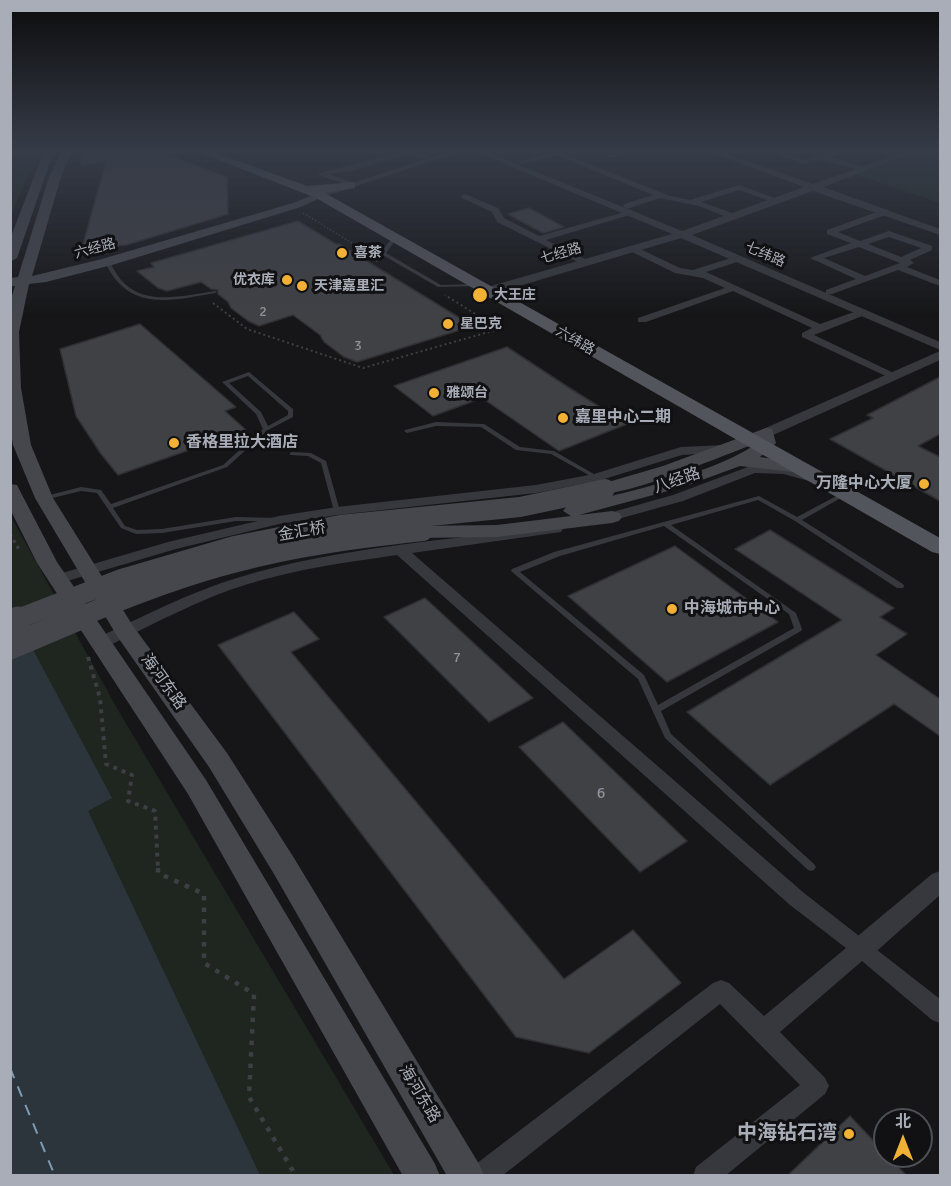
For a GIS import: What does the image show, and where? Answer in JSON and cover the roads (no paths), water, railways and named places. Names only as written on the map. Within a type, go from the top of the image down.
[{"type":"main road","points":[[10,258],[29,206]]},
{"type":"main road","name":"海河东路","points":[[44,206],[17,282],[18,300],[12,332],[13,388],[22,445],[44,498],[126,631],[218,760],[290,876],[467,1176]]},
{"type":"main road","name":"六经路","points":[[17,282],[46,278],[106,262],[290,206]]},
{"type":"main road","name":"六纬路","points":[[351,206],[395,238],[759,441],[940,531]]},
{"type":"main road","name":"六纬路","points":[[358,206],[504,287],[802,468],[940,547]]},
{"type":"main road","name":"八经路","points":[[577,515],[662,487],[759,441]]},
{"type":"main road","points":[[729,455],[802,468]]},
{"type":"main road","name":"八经路","points":[[601,483],[669,470],[729,455]]},
{"type":"main road","name":"金汇桥","points":[[10,622],[121,579],[244,543],[340,525],[520,507],[601,483]]},
{"type":"main road","name":"海河东路","points":[[10,489],[93,648],[197,787],[423,1176]]},
{"type":"main road","points":[[577,515],[612,517]]},
{"type":"main road","name":"金汇桥","points":[[10,647],[124,599],[207,570],[287,551],[351,539],[577,515]]},
{"type":"street","points":[[487,206],[495,210],[500,220],[586,263]]},
{"type":"street","name":"七纬路","points":[[621,206],[630,210]]},
{"type":"street","name":"七纬路","points":[[622,206],[940,337]]},
{"type":"street","points":[[539,239],[637,206]]},
{"type":"street","points":[[704,206],[732,216]]},
{"type":"street","name":"七经路","points":[[483,288],[504,287],[586,263],[685,233],[759,206]]},
{"type":"street","points":[[868,206],[940,232]]},
{"type":"street","points":[[885,212],[830,231],[940,283]]},
{"type":"street","name":"七纬路","points":[[685,233],[737,259],[940,346]]},
{"type":"street","points":[[829,292],[865,279],[929,248],[889,234],[815,258],[865,279]]},
{"type":"street","points":[[633,249],[678,271],[705,275],[820,328]]},
{"type":"street","points":[[695,273],[737,259]]},
{"type":"street","points":[[642,320],[734,288]]},
{"type":"street","points":[[861,313],[806,334],[894,376]]},
{"type":"street","name":"八经路","points":[[759,441],[940,355]]},
{"type":"street","points":[[93,648],[181,604],[263,575],[399,549],[507,537],[573,526],[678,498],[753,469],[785,470],[826,482]]},
{"type":"street","points":[[57,579],[88,568],[279,520],[337,511],[601,483]]},
{"type":"street","points":[[399,549],[797,899],[862,948],[940,1012]]},
{"type":"street","points":[[764,1031],[940,881]]},
{"type":"street","points":[[481,1176],[721,990],[817,1086],[705,1176]]},
{"type":"lane","points":[[106,262],[124,287],[134,293],[152,298],[174,298],[215,292]]},
{"type":"lane","points":[[109,507],[225,466],[266,429],[291,416],[291,410],[249,374],[225,382],[259,413],[266,429]]},
{"type":"lane","points":[[407,431],[436,424],[482,425],[518,449],[552,452],[601,483]]},
{"type":"lane","points":[[292,454],[309,454],[324,462],[337,511]]},
{"type":"lane","points":[[44,498],[81,489],[99,491],[123,526],[136,532],[162,531],[256,517],[279,520]]},
{"type":"lane","points":[[796,520],[845,493]]},
{"type":"lane","points":[[811,867],[668,736],[640,677],[516,571],[556,554],[759,498],[900,586]]},
{"type":"lane","points":[[656,710],[798,629],[792,613],[667,525]]},
{"type":"place","name":"喜茶","points":[[342,253]]},
{"type":"place","name":"优衣库","points":[[287,280]]},
{"type":"place","name":"天津嘉里汇","points":[[302,286]]},
{"type":"place","name":"大王庄","points":[[480,295]]},
{"type":"place","name":"星巴克","points":[[448,324]]},
{"type":"place","name":"雅颂台","points":[[434,393]]},
{"type":"place","name":"嘉里中心二期","points":[[563,418]]},
{"type":"place","name":"香格里拉大酒店","points":[[174,443]]},
{"type":"place","name":"万隆中心大厦","points":[[924,484]]},
{"type":"place","name":"中海城市中心","points":[[672,609]]},
{"type":"place","name":"中海钻石湾","points":[[849,1134]]}]
